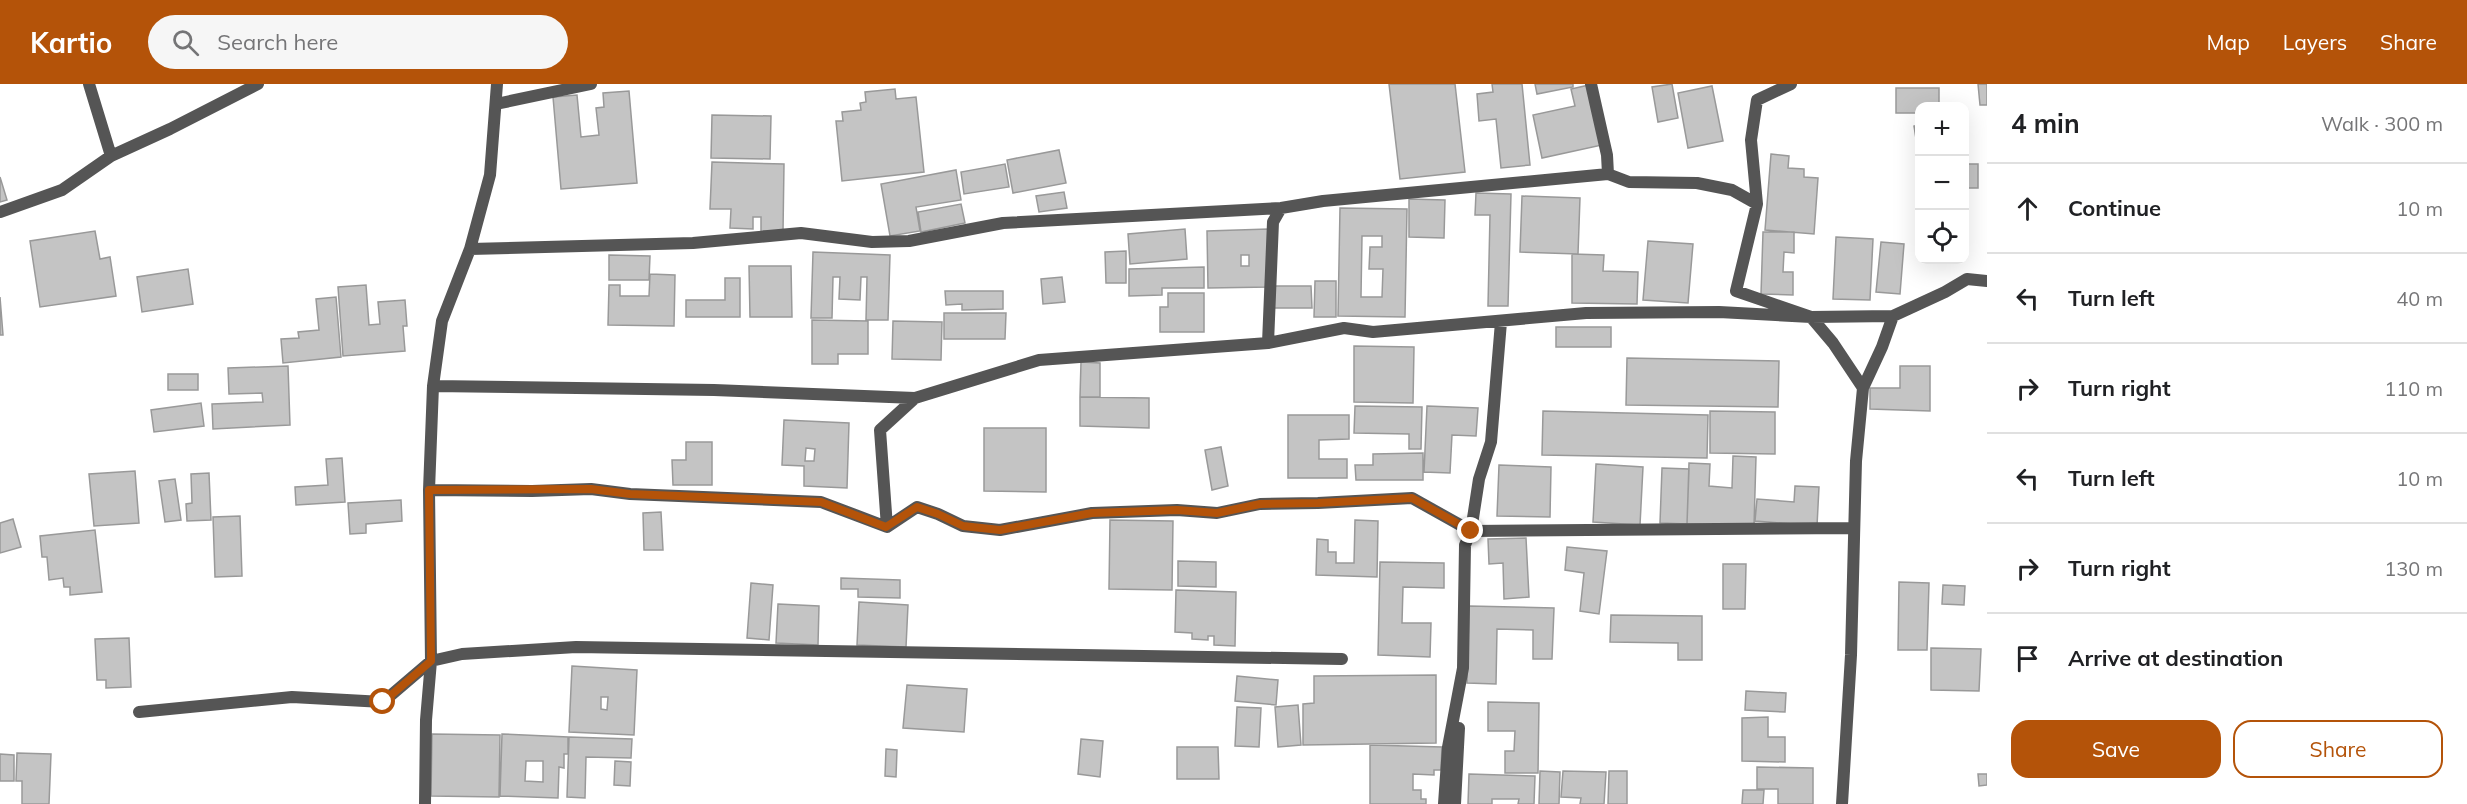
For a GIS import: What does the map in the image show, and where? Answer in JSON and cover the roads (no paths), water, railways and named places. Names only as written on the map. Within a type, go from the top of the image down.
[{"type":"street","points":[[89,84],[111,156]]},
{"type":"street","points":[[0,212],[62,190],[111,156],[258,84]]},
{"type":"street","points":[[425,804],[426,720],[431,661],[429,490],[433,386],[442,321],[470,249],[490,175],[496,84]]},
{"type":"street","points":[[496,104],[591,84]]},
{"type":"street","points":[[1591,84],[1607,155],[1608,174]]},
{"type":"street","points":[[1791,84],[1757,100],[1751,140],[1757,204],[1736,291],[1811,317],[1833,342],[1863,388]]},
{"type":"street","points":[[470,249],[693,243],[801,233],[872,242],[909,241],[1003,223],[1281,208],[1323,201],[1608,174],[1629,182],[1708,185],[1732,190],[1757,204]]},
{"type":"street","points":[[1268,343],[1274,222],[1281,208]]},
{"type":"street","points":[[433,386],[714,390],[915,399],[1039,360],[1268,343],[1344,328],[1373,332],[1586,313],[1719,312],[1811,317],[1893,315],[1967,279],[1987,281]]},
{"type":"street","points":[[1842,804],[1851,655],[1856,461],[1863,388],[1882,347],[1893,315]]},
{"type":"street","points":[[1444,804],[1448,747],[1463,669],[1465,545],[1471,531],[1479,479],[1491,442],[1502,322]]},
{"type":"street","points":[[886,527],[880,430],[915,399]]},
{"type":"street","points":[[429,490],[591,489],[630,494],[821,502],[886,527]]},
{"type":"street","points":[[886,527],[917,507],[963,526],[1000,530],[1092,513],[1177,510],[1217,513],[1260,504],[1412,498],[1471,531],[1854,528]]},
{"type":"street","points":[[139,712],[292,697],[383,702],[431,661],[462,654],[576,647],[1342,659]]},
{"type":"street","points":[[1455,804],[1459,688]]}]
